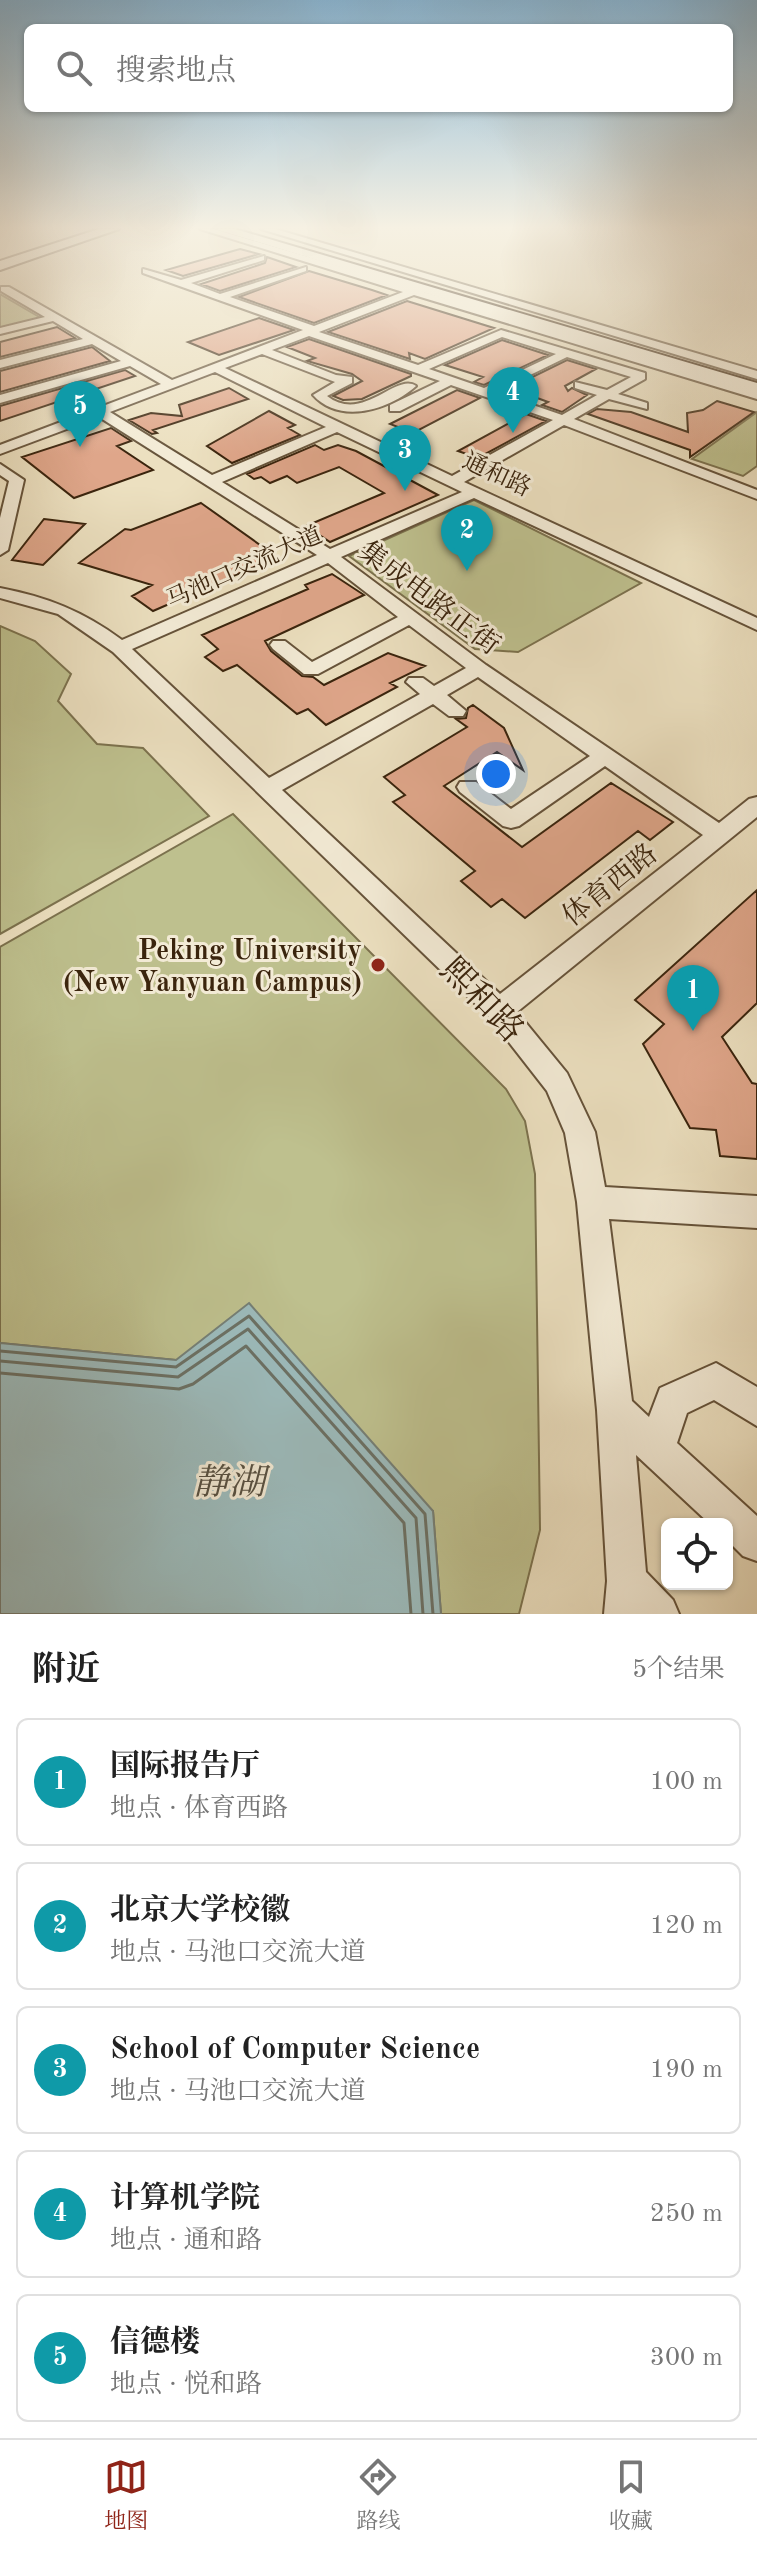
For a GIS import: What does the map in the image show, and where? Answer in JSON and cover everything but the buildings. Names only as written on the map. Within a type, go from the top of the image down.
[{"type":"main road","points":[[468,304],[757,389]]},
{"type":"main road","points":[[498,304],[757,382]]},
{"type":"street","points":[[31,304],[172,385]]},
{"type":"street","points":[[240,304],[371,354],[562,419],[757,495]]},
{"type":"street","points":[[0,450],[382,304]]},
{"type":"street","points":[[465,304],[757,395]]},
{"type":"street","points":[[519,304],[757,375]]},
{"type":"street","points":[[0,331],[54,318]]},
{"type":"street","points":[[418,370],[501,333],[641,376],[454,481]]},
{"type":"street","points":[[0,364],[92,340]]},
{"type":"street","points":[[262,350],[323,374],[348,380],[319,395],[325,401],[349,411],[364,409],[410,386]]},
{"type":"street","points":[[485,392],[566,353]]},
{"type":"street","points":[[356,360],[371,354]]},
{"type":"street","points":[[0,399],[130,362]]},
{"type":"street","points":[[323,374],[342,366]]},
{"type":"street","name":"通和路","points":[[216,368],[336,428],[757,625]]},
{"type":"street","points":[[376,417],[450,381]]},
{"type":"street","points":[[579,385],[642,406]]},
{"type":"street","name":"集成电路正街","points":[[101,412],[328,555],[479,669],[719,835]]},
{"type":"street","points":[[211,481],[336,428]]},
{"type":"street","points":[[0,468],[17,480],[0,550]]},
{"type":"street","name":"马池口交流大道","points":[[120,648],[476,491]]},
{"type":"street","name":"熙和路","points":[[0,593],[46,602],[80,617],[120,648],[499,1010],[557,1082],[580,1132],[592,1202],[615,1410],[626,1597]]},
{"type":"street","points":[[279,645],[311,670],[411,617]]},
{"type":"street","points":[[267,789],[479,669]]},
{"type":"street","points":[[416,682],[456,711]]},
{"type":"street","points":[[468,787],[511,820],[603,757]]},
{"type":"street","name":"体育西路","points":[[499,1010],[719,835],[755,810]]},
{"type":"street","points":[[592,1202],[757,1212]]},
{"type":"street","points":[[657,1448],[673,1401],[716,1381],[757,1408]]},
{"type":"street","points":[[615,1410],[757,1542]]},
{"type":"street","points":[[626,1597],[659,1614]]},
{"type":"green space","points":[[0,304],[18,304],[41,318],[0,328]]},
{"type":"green space","points":[[757,412],[757,466],[743,476],[692,459]]},
{"type":"green space","points":[[474,500],[641,583],[518,652],[475,649],[349,556]]},
{"type":"green space","points":[[0,626],[35,641],[71,674],[58,701],[97,744],[143,748],[209,816],[0,934]]},
{"type":"green space","points":[[233,814],[506,1089],[525,1121],[535,1174],[540,1530],[519,1614],[441,1614],[433,1511],[176,1360],[0,1343],[0,947]]},
{"type":"water","name":"静湖","points":[[249,1303],[433,1511],[441,1614],[0,1614],[0,1343],[176,1360]]},
{"type":"place","name":"计算机学院","points":[[513,433]]},
{"type":"place","name":"信德楼","points":[[80,447]]},
{"type":"place","name":"School of Computer Science","points":[[405,491]]},
{"type":"place","name":"北京大学校徽","points":[[467,571]]},
{"type":"place","name":"Peking University (New Yanyuan Campus)","points":[[378,965]]},
{"type":"place","name":"国际报告厅","points":[[693,1031]]}]
